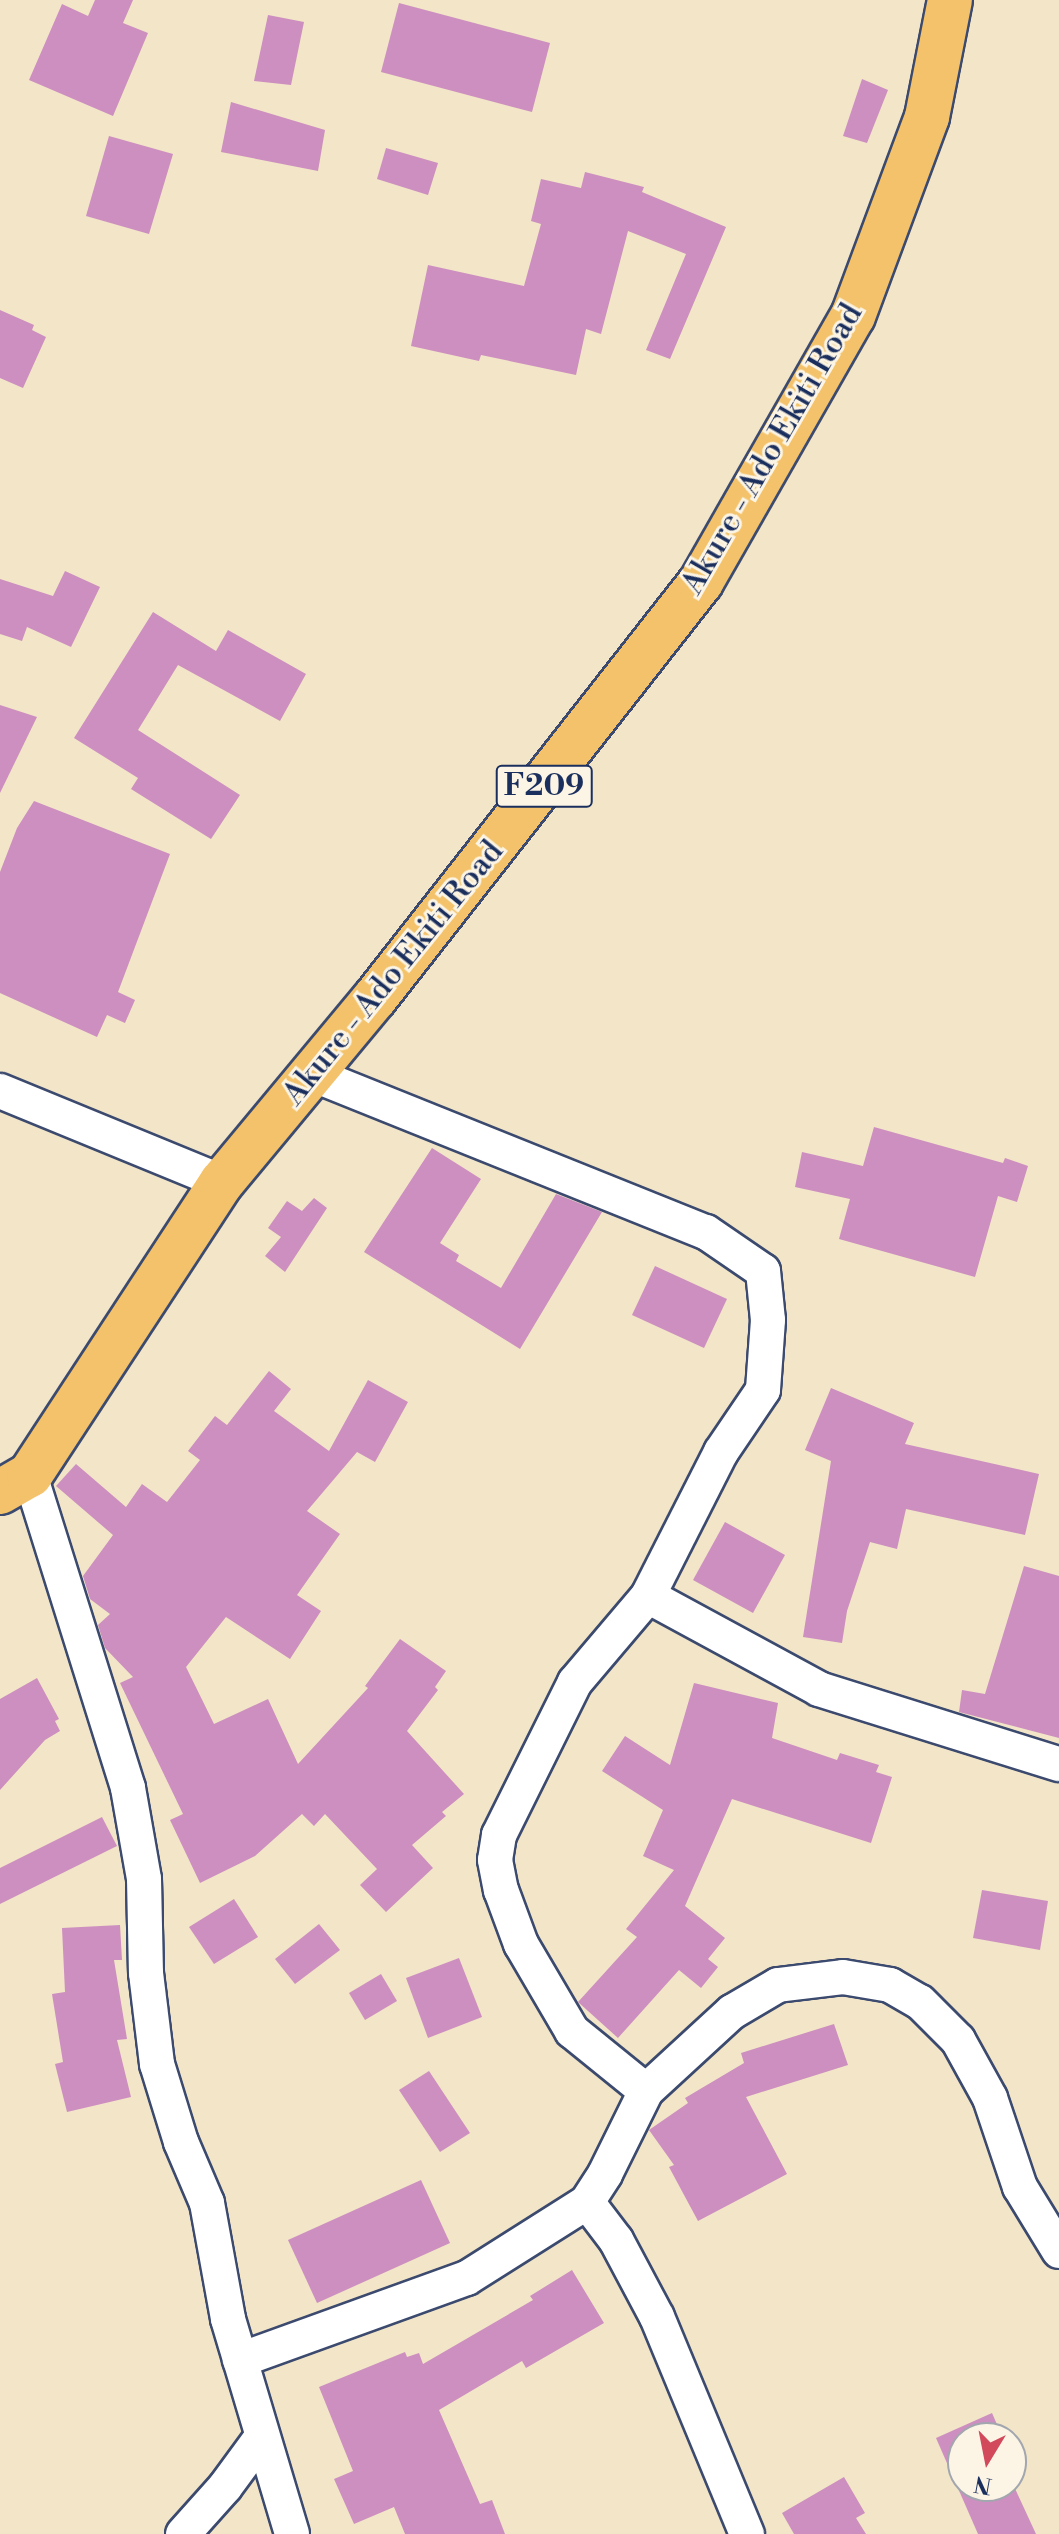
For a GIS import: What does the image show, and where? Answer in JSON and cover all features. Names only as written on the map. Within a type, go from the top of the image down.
[{"type":"main road","name":"Akure - Ado Ekiti Road","points":[[15,1483],[222,1182],[577,745],[701,582],[853,316],[927,117],[950,0]]},
{"type":"street","points":[[312,1074],[693,1226],[763,1271],[768,1320],[763,1390],[721,1452],[648,1596],[575,1682],[499,1835],[495,1860],[501,1890],[521,1944],[572,2031],[646,2091]]},
{"type":"street","points":[[0,1091],[222,1182]]},
{"type":"street","points":[[15,1483],[128,1788],[144,1879],[146,1973],[157,2064],[181,2142],[207,2203],[228,2319],[292,2534]]},
{"type":"street","points":[[648,1596],[819,1689],[1059,1764]]},
{"type":"street","points":[[240,2360],[467,2278],[587,2202],[605,2174],[646,2091],[732,2012],[778,1985],[843,1977],[890,1985],[920,2002],[958,2040],[990,2098],[1020,2187],[1059,2251]]},
{"type":"street","points":[[587,2202],[616,2240],[657,2317],[747,2534]]},
{"type":"street","points":[[183,2534],[225,2487],[261,2438]]},
{"type":"building","points":[[95,0],[133,0],[123,23],[148,33],[113,116],[29,80],[62,4],[88,16]]},
{"type":"building","points":[[399,3],[550,43],[532,112],[381,72]]},
{"type":"building","points":[[268,15],[304,22],[291,85],[254,81]]},
{"type":"building","points":[[862,79],[888,90],[867,143],[843,136]]},
{"type":"building","points":[[231,102],[325,130],[318,171],[221,152]]},
{"type":"building","points":[[109,136],[173,154],[149,234],[86,216]]},
{"type":"building","points":[[386,148],[438,163],[428,195],[377,179]]},
{"type":"building","points":[[585,172],[644,187],[642,192],[726,227],[670,359],[646,350],[686,254],[628,231],[601,334],[586,329],[576,375],[481,355],[479,361],[411,346],[428,265],[524,286],[541,224],[531,221],[541,179],[581,188]]},
{"type":"building","points":[[0,310],[34,325],[32,330],[46,337],[23,388],[0,378]]},
{"type":"building","points":[[65,571],[100,587],[71,647],[27,627],[22,641],[0,634],[0,579],[53,596]]},
{"type":"building","points":[[153,612],[216,651],[228,630],[306,674],[280,721],[178,665],[138,730],[240,795],[211,839],[131,789],[138,778],[74,738]]},
{"type":"building","points":[[0,705],[37,717],[0,793]]},
{"type":"building","points":[[34,801],[170,854],[118,992],[135,1000],[125,1023],[107,1015],[97,1037],[0,993],[0,872],[17,828]]},
{"type":"building","points":[[874,1127],[1003,1163],[1005,1158],[1028,1166],[1017,1202],[998,1196],[975,1277],[839,1239],[850,1199],[795,1187],[802,1152],[863,1166]]},
{"type":"building","points":[[432,1148],[481,1179],[440,1243],[459,1255],[456,1261],[501,1288],[556,1194],[602,1212],[520,1349],[364,1252]]},
{"type":"building","points":[[314,1198],[327,1208],[285,1272],[265,1256],[281,1237],[268,1228],[287,1201],[302,1211]]},
{"type":"building","points":[[655,1266],[727,1299],[704,1348],[632,1315]]},
{"type":"building","points":[[269,1371],[291,1389],[274,1411],[329,1451],[368,1380],[408,1402],[375,1462],[357,1452],[307,1511],[340,1534],[297,1595],[321,1611],[290,1659],[226,1617],[186,1667],[214,1724],[268,1699],[298,1764],[368,1688],[365,1686],[400,1639],[446,1671],[435,1687],[438,1690],[407,1731],[464,1794],[442,1812],[446,1816],[412,1845],[433,1868],[386,1912],[360,1885],[377,1869],[325,1814],[314,1826],[302,1814],[255,1856],[200,1883],[170,1820],[183,1814],[120,1683],[133,1677],[105,1648],[98,1625],[110,1614],[90,1599],[83,1576],[113,1535],[56,1486],[76,1464],[126,1507],[142,1484],[167,1502],[200,1460],[188,1451],[215,1416],[227,1425]]},
{"type":"building","points":[[831,1388],[914,1423],[905,1444],[1039,1474],[1025,1535],[906,1509],[897,1549],[870,1542],[847,1611],[842,1643],[803,1637],[831,1461],[805,1450]]},
{"type":"building","points":[[725,1522],[785,1555],[753,1613],[693,1580]]},
{"type":"building","points":[[1024,1566],[1059,1576],[1059,1738],[959,1712],[962,1690],[985,1694]]},
{"type":"building","points":[[37,1678],[59,1719],[55,1721],[60,1731],[45,1740],[0,1790],[0,1699]]},
{"type":"building","points":[[694,1683],[778,1703],[772,1738],[837,1760],[840,1753],[879,1765],[876,1772],[892,1777],[871,1843],[732,1799],[685,1906],[725,1938],[708,1959],[718,1967],[701,1988],[679,1970],[618,2038],[578,2002],[637,1937],[626,1929],[674,1870],[643,1856],[663,1810],[602,1771],[625,1736],[670,1765]]},
{"type":"building","points":[[102,1817],[117,1846],[0,1904],[0,1868]]},
{"type":"building","points":[[982,1890],[1048,1901],[1040,1950],[973,1938]]},
{"type":"building","points":[[234,1899],[258,1937],[214,1964],[189,1927]]},
{"type":"building","points":[[319,1924],[340,1950],[295,1984],[275,1959]]},
{"type":"building","points":[[120,1925],[122,1960],[114,1960],[127,2039],[117,2040],[131,2097],[67,2112],[55,2064],[63,2062],[52,1994],[65,1992],[62,1928]]},
{"type":"building","points":[[459,1958],[482,2017],[428,2038],[406,1978]]},
{"type":"building","points":[[381,1974],[397,2001],[365,2020],[349,1993]]},
{"type":"building","points":[[834,2024],[848,2065],[746,2097],[787,2174],[698,2221],[669,2167],[674,2165],[649,2130],[688,2103],[685,2098],[744,2063],[741,2053]]},
{"type":"building","points":[[429,2071],[470,2133],[440,2152],[399,2090]]},
{"type":"building","points":[[421,2180],[450,2243],[317,2303],[288,2240]]},
{"type":"building","points":[[572,2270],[604,2323],[526,2368],[522,2361],[439,2410],[480,2504],[492,2500],[505,2534],[405,2534],[394,2507],[354,2524],[334,2479],[353,2471],[319,2387],[405,2352],[407,2357],[419,2353],[423,2364],[533,2300],[530,2296]]},
{"type":"building","points":[[992,2413],[996,2422],[972,2422]]},
{"type":"building","points":[[947,2433],[947,2463],[936,2438]]},
{"type":"building","points":[[844,2477],[865,2513],[856,2518],[866,2534],[794,2534],[782,2513]]},
{"type":"building","points":[[964,2502],[1021,2502],[1036,2534],[978,2534]]}]
